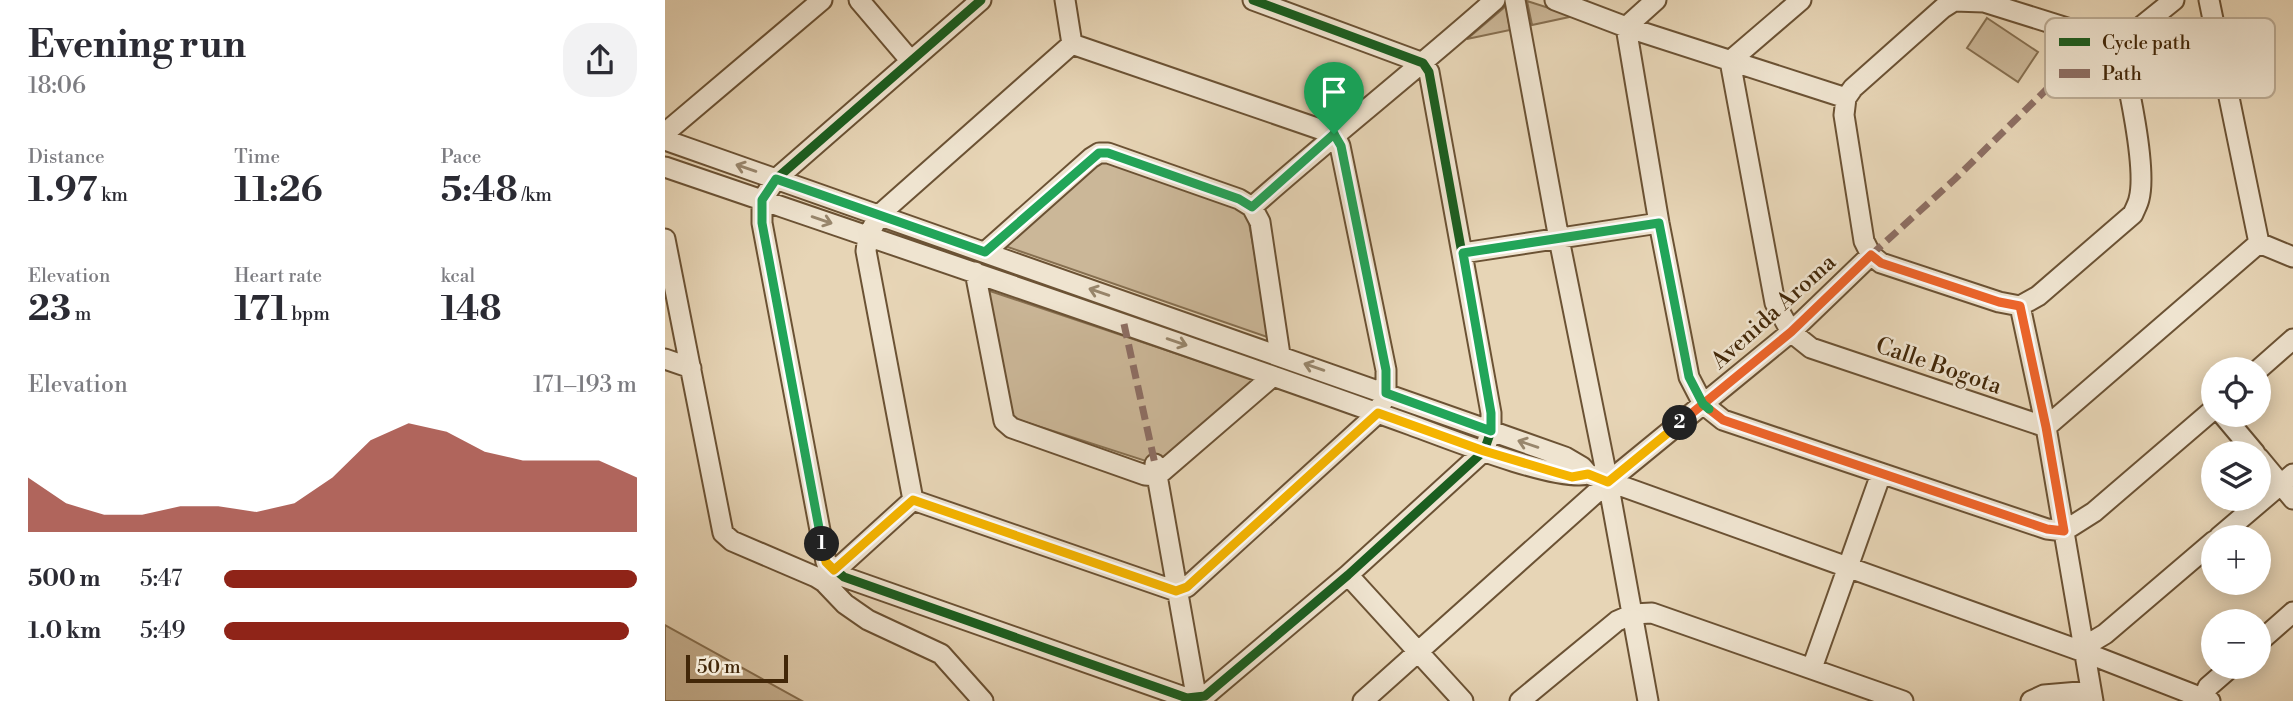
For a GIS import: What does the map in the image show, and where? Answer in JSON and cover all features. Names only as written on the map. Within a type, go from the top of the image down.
[{"type":"street","points":[[665,133],[823,0]]},
{"type":"street","points":[[859,0],[910,60]]},
{"type":"street","points":[[981,0],[776,179],[762,200],[762,223],[829,576],[845,604],[868,620],[941,654],[983,701]]},
{"type":"street","points":[[1065,0],[1072,44]]},
{"type":"street","points":[[665,239],[669,275],[691,368],[723,533],[732,541],[829,576],[844,577],[1187,698],[1205,696],[1348,575],[1484,451],[1491,431],[1491,413],[1429,72],[1423,63],[1253,0]]},
{"type":"street","points":[[1252,207],[1334,134],[1423,63],[1495,0]]},
{"type":"street","points":[[1515,0],[1649,701]]},
{"type":"street","points":[[1555,0],[1626,27],[1846,99]]},
{"type":"street","points":[[1626,27],[1656,0]]},
{"type":"street","points":[[1730,61],[1801,0]]},
{"type":"street","points":[[2152,18],[2174,0]]},
{"type":"street","points":[[2209,0],[2213,18]]},
{"type":"street","points":[[2045,21],[1984,2],[1954,1],[1853,88],[1846,99],[1844,115],[1864,241],[1871,255],[1881,263],[1999,302],[2020,306],[2038,296],[2133,214],[2139,199],[2139,155],[2129,98]]},
{"type":"street","points":[[1626,27],[1659,223],[1689,377],[1703,404],[1723,420],[2047,529],[2064,531],[2094,512],[2201,420]]},
{"type":"street","points":[[913,500],[1176,591],[1187,587],[1378,413],[1386,393],[1384,357],[1341,146],[1334,134],[1072,44]]},
{"type":"street","points":[[913,500],[866,251],[868,236],[879,215],[1072,44]]},
{"type":"street","name":"Calle Bogota","points":[[1730,61],[1775,303],[1791,332],[1811,348],[2046,427]]},
{"type":"street","points":[[2229,98],[2259,243]]},
{"type":"street","points":[[665,140],[1565,457],[1588,474],[1608,482],[1848,568],[2084,647],[2205,700],[2208,687],[2217,679]]},
{"type":"street","points":[[985,252],[1099,153],[1108,153],[1134,162],[1239,199],[1252,207],[1260,222],[1280,355]]},
{"type":"street","points":[[665,167],[975,272],[1484,451],[1572,477],[1588,474]]},
{"type":"street","points":[[1463,253],[1659,223]]},
{"type":"street","points":[[2259,243],[2293,257]]},
{"type":"street","points":[[2046,427],[2259,243]]},
{"type":"street","name":"Avenida Aroma","points":[[1363,701],[1608,482],[1791,332],[1871,255]]},
{"type":"street","points":[[975,272],[1004,421],[1012,428],[1145,475],[1156,470],[1273,376]]},
{"type":"street","points":[[2020,306],[2046,427],[2092,696],[2044,695],[2031,701]]},
{"type":"street","points":[[2271,359],[2293,340]]},
{"type":"street","points":[[665,359],[691,368]]},
{"type":"street","points":[[2233,427],[2245,441]]},
{"type":"street","points":[[2235,525],[2289,486],[2271,469]]},
{"type":"street","points":[[1156,470],[1197,699]]},
{"type":"street","points":[[1812,668],[1881,474]]},
{"type":"street","points":[[829,576],[913,500]]},
{"type":"street","points":[[2084,647],[2105,634],[2201,552]]},
{"type":"street","points":[[1348,575],[1463,701]]},
{"type":"street","points":[[2271,631],[2293,612]]},
{"type":"street","points":[[1520,701],[1617,621],[1633,614],[1652,613],[1903,701]]},
{"type":"shaded area","points":[[1527,1],[1574,16],[1532,25]]},
{"type":"shaded area","points":[[1506,6],[1510,30],[1467,39]]},
{"type":"shaded area","points":[[1987,18],[2038,52],[2018,82],[1967,48]]},
{"type":"shaded area","points":[[1101,158],[1247,212],[1270,338],[1005,246]]},
{"type":"shaded area","points":[[984,289],[1258,381],[1155,464],[1010,417]]},
{"type":"shaded area","points":[[665,625],[802,701],[665,701]]},
{"type":"marked path","points":[[1871,255],[1955,179],[2045,91]]},
{"type":"marked path","points":[[1124,324],[1155,464]]},
{"type":"cycle path","points":[[981,0],[776,179],[762,200],[762,223],[826,562],[844,577],[1187,698],[1205,696],[1348,575],[1484,451],[1491,431],[1491,413],[1429,72],[1423,63],[1253,0]]},
{"type":"route","points":[[1334,134],[1252,207],[1239,199],[1174,176],[1108,153],[1099,153],[985,252],[776,179],[762,200],[762,223],[826,562],[834,570],[913,500],[1176,591],[1187,587],[1378,413],[1484,451],[1572,477],[1588,474],[1608,482],[1656,443],[1703,404],[1791,332],[1871,255],[1881,263],[1999,302],[2020,306],[2046,427],[2064,531],[2047,529],[1723,420],[1703,404],[1689,377],[1659,223],[1463,253],[1491,413],[1491,431],[1386,393],[1386,370],[1341,146],[1334,134]]}]
